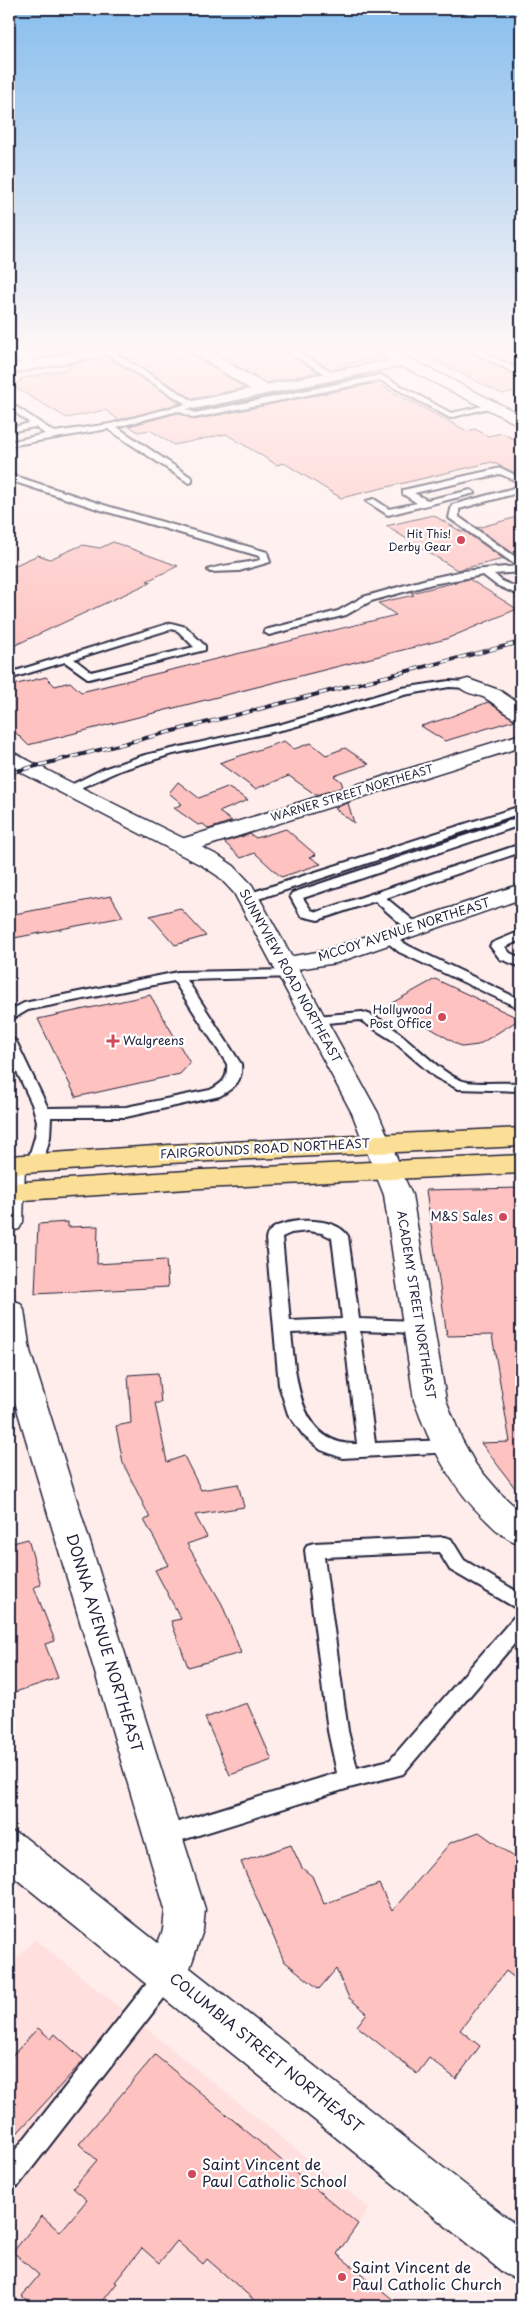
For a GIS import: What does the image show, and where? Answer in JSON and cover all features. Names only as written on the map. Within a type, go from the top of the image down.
[{"type":"main road","name":"FAIRGROUNDS ROAD NORTHEAST","points":[[15,1175],[383,1156],[521,1137]]},
{"type":"main road","name":"FAIRGROUNDS ROAD NORTHEAST","points":[[15,1175],[383,1156],[521,1164]]},
{"type":"street","points":[[468,685],[492,694],[521,714]]},
{"type":"street","name":"WARNER STREET NORTHEAST","points":[[183,846],[521,740]]},
{"type":"street","name":"SUNNYVIEW ROAD NORTHEAST","points":[[9,758],[67,790],[183,846],[226,871],[244,890],[365,1112],[383,1156]]},
{"type":"street","name":"MCCOY AVENUE NORTHEAST","points":[[288,969],[327,958],[521,890]]},
{"type":"street","name":"ACADEMY STREET NORTHEAST","points":[[383,1156],[398,1195],[430,1400],[447,1446],[460,1468],[500,1514],[521,1531]]},
{"type":"street","points":[[9,1222],[15,1175]]},
{"type":"street","name":"DONNA AVENUE NORTHEAST","points":[[9,1310],[15,1352],[185,1909],[183,1930],[168,1974]]},
{"type":"street","name":"COLUMBIA STREET NORTHEAST","points":[[9,1849],[168,1974],[521,2258]]},
{"type":"lane","points":[[152,455],[189,480]]},
{"type":"lane","points":[[426,504],[406,492],[501,471],[521,484]]},
{"type":"lane","points":[[9,477],[86,503],[264,554],[264,562],[255,565],[213,570]]},
{"type":"lane","points":[[370,502],[388,512],[521,484]]},
{"type":"lane","points":[[521,484],[455,507],[454,518],[521,565]]},
{"type":"lane","points":[[269,632],[342,613],[367,600],[430,581],[485,572],[521,569]]},
{"type":"lane","points":[[485,572],[499,583],[521,592]]},
{"type":"lane","points":[[9,676],[66,658],[171,626],[182,629],[201,648],[89,676],[66,658]]},
{"type":"lane","points":[[67,790],[99,775],[149,757],[286,726],[431,686],[468,685]]},
{"type":"lane","points":[[248,898],[521,809]]},
{"type":"lane","points":[[521,822],[296,896],[306,913],[318,916],[521,848]]},
{"type":"lane","points":[[376,896],[414,928]]},
{"type":"lane","points":[[521,935],[497,946],[505,956],[521,964]]},
{"type":"lane","points":[[388,937],[404,949],[521,1005]]},
{"type":"lane","points":[[9,1017],[24,1007],[178,976],[288,969]]},
{"type":"lane","points":[[42,1113],[126,1112],[215,1093],[228,1086],[235,1075],[234,1064],[178,976]]},
{"type":"lane","points":[[316,1020],[362,1016],[397,1037],[440,1074],[463,1086],[521,1087]]},
{"type":"lane","points":[[9,1041],[42,1113],[43,1138],[15,1175]]},
{"type":"lane","points":[[366,1450],[340,1236],[335,1231],[321,1226],[288,1228],[274,1234],[288,1385],[297,1414],[310,1431],[327,1445],[342,1451],[366,1450],[447,1446]]},
{"type":"lane","points":[[283,1327],[350,1325],[418,1327]]},
{"type":"lane","points":[[348,1779],[338,1731],[314,1550],[444,1544],[457,1565],[521,1603]]},
{"type":"lane","points":[[162,1836],[348,1779],[396,1768],[521,1623]]},
{"type":"lane","points":[[9,2178],[168,1974]]},
{"type":"shaded area","points":[[35,1939],[369,2208],[314,2284],[297,2269],[269,2306],[261,2306],[253,2299],[247,2306],[9,2306],[9,1966]]},
{"type":"building","points":[[261,455],[521,455],[521,476],[492,462],[341,498],[284,463],[277,465]]},
{"type":"building","points":[[433,515],[462,532],[464,531],[504,559],[457,570],[386,526]]},
{"type":"building","points":[[521,516],[521,555],[517,556],[477,528]]},
{"type":"building","points":[[113,542],[178,566],[147,581],[151,582],[9,648],[9,568],[38,555],[50,559],[82,545],[100,548]]},
{"type":"building","points":[[469,579],[517,609],[446,639],[28,745],[9,726],[9,686],[46,677],[55,686],[70,682],[81,692],[396,615],[378,603]]},
{"type":"building","points":[[488,702],[515,720],[445,741],[421,726],[447,718]]},
{"type":"building","points":[[284,741],[294,749],[311,743],[326,755],[345,748],[369,764],[334,776],[341,781],[343,787],[316,795],[289,776],[255,789],[219,763]]},
{"type":"building","points":[[178,782],[199,798],[227,787],[248,800],[219,812],[232,821],[209,829],[203,824],[198,825],[174,808],[182,804],[169,793]]},
{"type":"building","points":[[348,803],[354,823],[334,808]]},
{"type":"building","points":[[286,829],[316,855],[310,857],[321,864],[281,877],[255,853],[241,858],[224,842],[250,834],[256,838]]},
{"type":"building","points":[[111,896],[123,917],[9,939],[9,915]]},
{"type":"building","points":[[180,908],[206,936],[175,945],[150,916]]},
{"type":"building","points":[[435,979],[520,1019],[478,1045],[462,1047],[390,1004]]},
{"type":"building","name":"Walgreens","points":[[150,995],[190,1063],[180,1074],[76,1097],[38,1019]]},
{"type":"building","points":[[521,1188],[521,1496],[481,1443],[510,1442],[492,1335],[447,1336],[426,1190]]},
{"type":"building","points":[[68,1222],[68,1227],[98,1226],[97,1264],[166,1260],[168,1287],[35,1294],[38,1224]]},
{"type":"building","points":[[158,1373],[161,1403],[155,1403],[167,1462],[184,1456],[201,1490],[238,1484],[244,1507],[195,1515],[207,1537],[187,1544],[222,1604],[241,1653],[188,1667],[171,1621],[181,1619],[155,1570],[169,1565],[144,1520],[150,1518],[123,1463],[116,1426],[131,1423],[128,1375]]},
{"type":"building","points":[[28,1539],[41,1585],[34,1587],[55,1641],[45,1644],[58,1678],[9,1694],[9,1544]]},
{"type":"building","points":[[247,1703],[272,1760],[230,1775],[205,1718]]},
{"type":"building","points":[[479,1832],[521,1862],[521,1983],[506,1971],[460,2030],[480,2046],[456,2079],[429,2058],[417,2074],[357,2026],[367,2013],[349,1998],[336,1969],[319,1989],[284,1961],[241,1862],[291,1845],[302,1868],[312,1876],[324,1904],[379,1884],[392,1911],[450,1843]]},
{"type":"building","points":[[38,2028],[51,2039],[55,2034],[84,2060],[9,2142],[9,2059]]},
{"type":"building","name":"Saint Vincent de Paul Catholic School","points":[[155,2055],[358,2224],[337,2254],[401,2306],[261,2306],[207,2259],[203,2264],[177,2241],[159,2263],[142,2248],[99,2306],[34,2306],[22,2296],[39,2275],[13,2252],[42,2216],[60,2232],[87,2200],[73,2188],[97,2160],[79,2144]]},
{"type":"railway","points":[[9,773],[521,642]]},
{"type":"place","name":"Hit This! Derby Gear","points":[[461,540]]},
{"type":"place","name":"Hollywood Post Office","points":[[442,1017]]},
{"type":"place","name":"Walgreens","points":[[113,1041]]},
{"type":"place","name":"M&S Sales","points":[[503,1217]]},
{"type":"place","name":"Saint Vincent de Paul Catholic School","points":[[192,2174]]},
{"type":"place","name":"Saint Vincent de Paul Catholic Church","points":[[342,2277]]}]
